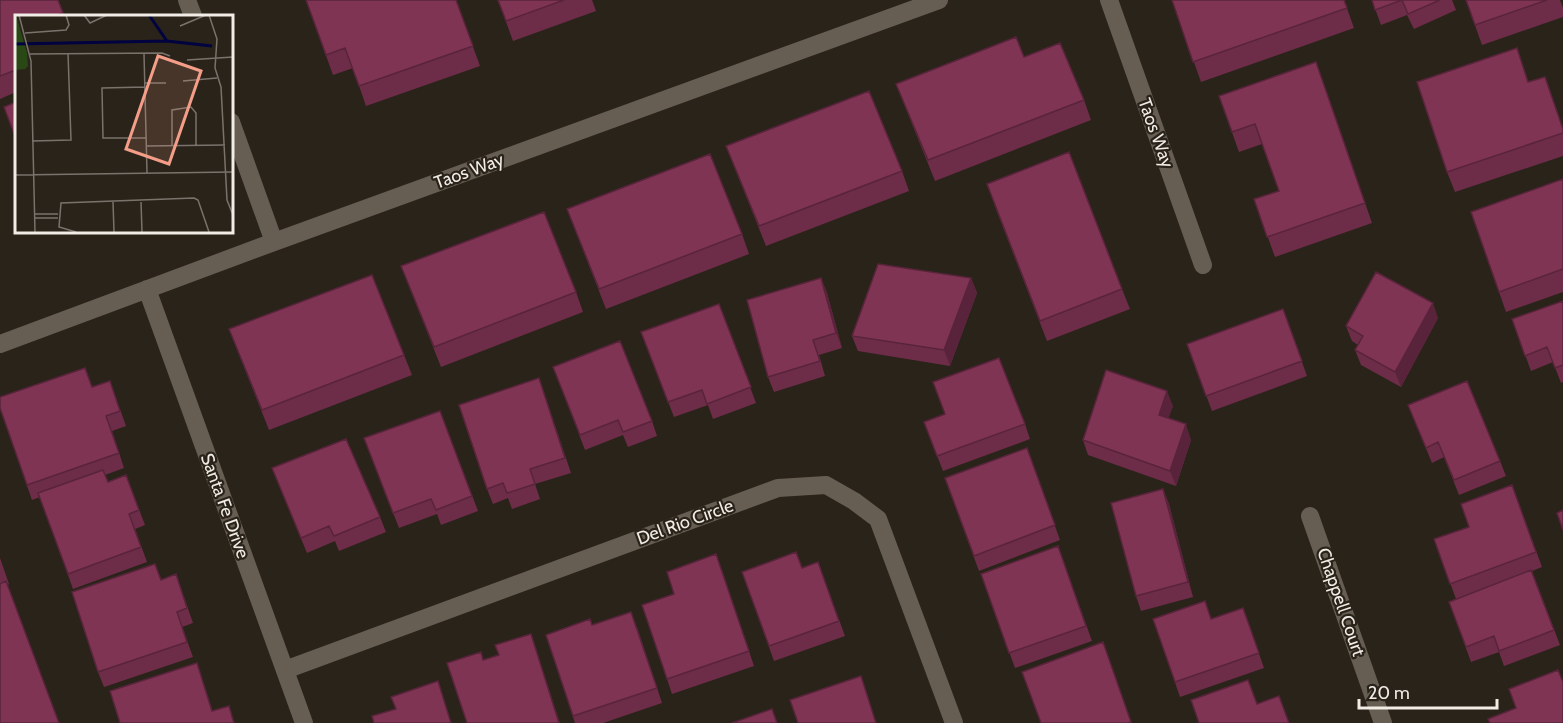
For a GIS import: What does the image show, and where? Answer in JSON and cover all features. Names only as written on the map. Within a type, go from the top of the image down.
[{"type":"street","points":[[187,0],[193,15]]},
{"type":"street","name":"Taos Way","points":[[0,344],[939,0]]},
{"type":"street","name":"Taos Way","points":[[1108,0],[1203,266]]},
{"type":"street","points":[[232,125],[274,242]]},
{"type":"street","name":"Santa Fe Drive","points":[[147,289],[304,723]]},
{"type":"street","name":"Del Rio Circle","points":[[285,670],[778,488],[826,485],[854,501],[878,519],[954,723]]},
{"type":"street","name":"Chappell Court","points":[[1310,516],[1383,723]]},
{"type":"building","points":[[0,0],[58,0],[63,13],[15,15],[15,70],[0,76]]},
{"type":"building","points":[[306,0],[456,0],[473,46],[359,86],[345,48],[326,55]]},
{"type":"building","points":[[498,0],[564,0],[506,21]]},
{"type":"building","points":[[1172,0],[1344,0],[1347,8],[1193,62]]},
{"type":"building","points":[[1372,0],[1402,0],[1375,10]]},
{"type":"building","points":[[1402,0],[1440,0],[1408,14]]},
{"type":"building","points":[[1466,0],[1547,0],[1475,25]]},
{"type":"building","points":[[1016,37],[1024,57],[1060,43],[1084,100],[928,160],[896,84]]},
{"type":"building","points":[[1517,48],[1528,82],[1545,77],[1563,133],[1447,172],[1417,82]]},
{"type":"building","points":[[1316,62],[1365,203],[1267,237],[1254,199],[1279,191],[1255,124],[1232,132],[1219,96]]},
{"type":"building","points":[[869,91],[902,171],[759,226],[726,146]]},
{"type":"building","points":[[15,102],[15,136],[4,107]]},
{"type":"building","points":[[1069,152],[1122,289],[1040,321],[987,184]]},
{"type":"building","points":[[710,154],[742,234],[599,289],[567,209]]},
{"type":"building","points":[[1563,179],[1563,269],[1499,292],[1471,212]]},
{"type":"building","points":[[544,212],[576,292],[434,347],[401,266]]},
{"type":"building","points":[[878,264],[971,278],[944,350],[852,336]]},
{"type":"building","points":[[1376,272],[1433,303],[1395,372],[1355,350],[1363,336],[1346,326]]},
{"type":"building","points":[[372,275],[404,355],[262,410],[229,329]]},
{"type":"building","points":[[821,278],[836,333],[813,340],[820,361],[768,377],[747,300]]},
{"type":"building","points":[[1563,301],[1563,365],[1555,368],[1547,347],[1525,356],[1512,319]]},
{"type":"building","points":[[719,304],[751,387],[707,404],[702,390],[668,402],[641,332]]},
{"type":"building","points":[[1283,309],[1302,361],[1206,396],[1187,344]]},
{"type":"building","points":[[620,341],[652,421],[623,432],[618,420],[580,435],[553,367]]},
{"type":"building","points":[[999,358],[1025,424],[937,456],[924,422],[945,414],[933,382]]},
{"type":"building","points":[[85,368],[92,387],[110,381],[120,411],[106,416],[119,453],[27,485],[0,408],[0,397]]},
{"type":"building","points":[[1106,370],[1167,391],[1159,415],[1186,424],[1170,471],[1083,440]]},
{"type":"building","points":[[539,378],[565,458],[530,469],[535,484],[507,493],[503,483],[487,489],[459,405]]},
{"type":"building","points":[[1467,381],[1500,461],[1454,480],[1438,442],[1426,448],[1408,405]]},
{"type":"building","points":[[440,411],[472,496],[436,510],[431,499],[393,513],[364,438]]},
{"type":"building","points":[[346,439],[380,517],[334,536],[329,526],[301,538],[272,468]]},
{"type":"building","points":[[1027,448],[1055,525],[974,556],[945,478]]},
{"type":"building","points":[[103,470],[108,482],[126,475],[139,510],[129,514],[141,547],[68,574],[38,493]]},
{"type":"building","points":[[1512,485],[1536,552],[1450,584],[1434,539],[1469,527],[1461,504]]},
{"type":"building","points":[[1163,489],[1188,582],[1136,596],[1111,503]]},
{"type":"building","points":[[1563,510],[1563,530],[1557,513]]},
{"type":"building","points":[[1058,546],[1086,626],[1009,653],[981,574]]},
{"type":"building","points":[[796,552],[802,568],[818,562],[839,621],[769,646],[742,572]]},
{"type":"building","points":[[716,554],[749,651],[667,679],[642,605],[674,594],[667,572]]},
{"type":"building","points":[[155,564],[161,580],[176,574],[187,608],[177,612],[187,642],[98,672],[72,592]]},
{"type":"building","points":[[1531,570],[1554,630],[1499,651],[1494,636],[1466,647],[1449,602]]},
{"type":"building","points":[[6,581],[59,723],[0,723],[0,584]]},
{"type":"building","points":[[1205,601],[1211,619],[1243,608],[1259,653],[1175,682],[1153,619]]},
{"type":"building","points":[[631,612],[657,688],[573,716],[546,635],[590,619],[592,625]]},
{"type":"building","points":[[531,634],[559,723],[467,723],[447,663],[481,652],[483,660],[499,655],[495,645]]},
{"type":"building","points":[[1103,642],[1131,722],[1041,723],[1022,672]]},
{"type":"building","points":[[197,663],[212,711],[229,706],[234,723],[120,723],[110,691]]},
{"type":"building","points":[[1558,670],[1563,682],[1563,723],[1490,723],[1488,719],[1516,708],[1509,689]]},
{"type":"building","points":[[861,676],[876,723],[798,723],[790,700]]},
{"type":"building","points":[[1248,680],[1257,704],[1279,696],[1289,723],[1199,723],[1191,700]]},
{"type":"building","points":[[438,681],[451,723],[374,723],[372,716],[396,709],[391,697]]},
{"type":"building","points":[[772,709],[777,723],[732,723]]}]
